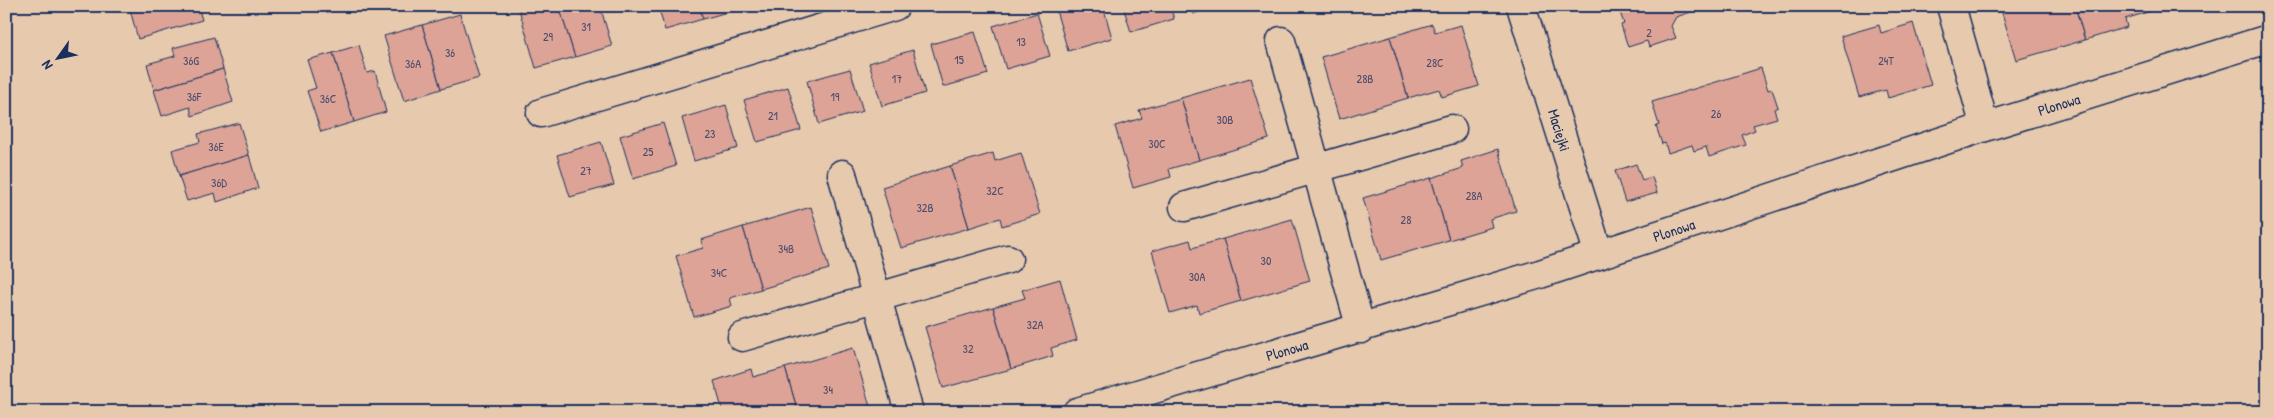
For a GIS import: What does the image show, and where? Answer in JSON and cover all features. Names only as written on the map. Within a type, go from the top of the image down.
[{"type":"street","points":[[541,112],[895,6]]},
{"type":"street","name":"Maciejki","points":[[1521,6],[1599,255]]},
{"type":"street","points":[[1951,6],[1985,127]]},
{"type":"street","name":"Plonowa","points":[[1076,412],[1361,329],[1599,255],[1985,127],[2268,40]]},
{"type":"street","points":[[1281,41],[1361,329]]},
{"type":"street","points":[[1184,207],[1452,129]]},
{"type":"street","points":[[842,174],[879,298],[909,412]]},
{"type":"street","points":[[742,337],[1008,259]]},
{"type":"building","points":[[129,6],[198,6],[202,20],[138,39]]},
{"type":"building","points":[[518,6],[559,6],[575,57],[536,68]]},
{"type":"building","points":[[559,6],[600,6],[612,46],[575,57]]},
{"type":"building","points":[[658,6],[699,6],[703,19],[665,30]]},
{"type":"building","points":[[699,6],[740,6],[741,8],[703,19]]},
{"type":"building","points":[[1103,6],[1112,38],[1068,51],[1055,7]]},
{"type":"building","points":[[1123,6],[1170,6],[1174,19],[1131,32]]},
{"type":"building","points":[[1191,6],[1218,6],[1193,14]]},
{"type":"building","points":[[1615,6],[1693,6],[1694,11],[1676,17],[1671,26],[1676,38],[1649,47],[1647,41],[1628,47],[1621,25],[1624,24],[1620,12],[1617,13]]},
{"type":"building","points":[[2000,6],[2075,6],[2085,40],[2016,60]]},
{"type":"building","points":[[2075,6],[2150,6],[2151,11],[2125,19],[2127,27],[2085,40]]},
{"type":"building","points":[[1037,13],[1050,56],[1006,69],[993,26]]},
{"type":"building","points":[[460,14],[479,78],[441,89],[422,25]]},
{"type":"building","points":[[1913,23],[1931,85],[1888,98],[1886,90],[1859,97],[1841,36],[1879,25],[1881,33]]},
{"type":"building","points":[[1432,24],[1435,32],[1461,25],[1479,86],[1442,97],[1439,89],[1408,98],[1390,37]]},
{"type":"building","points":[[422,25],[441,89],[404,101],[384,36]]},
{"type":"building","points":[[975,32],[988,74],[943,87],[931,44]]},
{"type":"building","points":[[214,37],[223,69],[154,90],[147,64],[175,56],[173,48]]},
{"type":"building","points":[[1390,37],[1408,98],[1339,119],[1321,57]]},
{"type":"building","points":[[359,45],[367,73],[375,71],[386,112],[354,122],[333,53]]},
{"type":"building","points":[[913,50],[925,93],[882,106],[869,63]]},
{"type":"building","points":[[333,53],[354,122],[321,132],[307,91],[316,88],[307,60]]},
{"type":"building","points":[[1761,68],[1768,90],[1772,89],[1778,107],[1774,109],[1777,118],[1753,125],[1755,130],[1742,135],[1746,145],[1709,157],[1706,147],[1694,151],[1692,145],[1668,153],[1665,143],[1662,144],[1656,126],[1659,125],[1652,102]]},
{"type":"building","points":[[223,69],[233,102],[192,116],[190,107],[162,116],[154,90]]},
{"type":"building","points":[[850,69],[863,111],[819,124],[807,81]]},
{"type":"building","points":[[1250,78],[1269,139],[1199,160],[1181,98]]},
{"type":"building","points":[[788,87],[801,130],[757,142],[744,100]]},
{"type":"building","points":[[1181,98],[1199,160],[1169,169],[1171,177],[1133,188],[1115,126],[1142,118],[1139,110]]},
{"type":"building","points":[[726,105],[738,148],[694,161],[682,118]]},
{"type":"building","points":[[239,123],[249,155],[179,176],[172,150],[200,142],[198,134]]},
{"type":"building","points":[[663,123],[676,166],[633,179],[620,136]]},
{"type":"building","points":[[601,142],[614,185],[570,197],[557,155]]},
{"type":"building","points":[[1498,149],[1516,211],[1490,219],[1492,227],[1449,240],[1431,178],[1463,168],[1461,161]]},
{"type":"building","points":[[993,153],[995,161],[1021,153],[1040,214],[1002,226],[1000,218],[969,228],[950,166]]},
{"type":"building","points":[[249,155],[258,188],[217,202],[215,193],[187,201],[179,176]]},
{"type":"building","points":[[1636,164],[1642,180],[1652,177],[1657,193],[1625,202],[1615,171]]},
{"type":"building","points":[[950,166],[969,228],[901,248],[882,187]]},
{"type":"building","points":[[1431,178],[1449,240],[1381,260],[1363,198]]},
{"type":"building","points":[[811,207],[829,269],[761,289],[743,227]]},
{"type":"building","points":[[1292,219],[1310,281],[1241,301],[1223,239]]},
{"type":"building","points":[[743,227],[761,289],[730,298],[732,306],[694,317],[676,256],[703,248],[701,240]]},
{"type":"building","points":[[1223,239],[1241,301],[1199,313],[1197,305],[1170,313],[1152,251],[1190,240],[1192,248]]},
{"type":"building","points":[[1060,279],[1077,340],[1051,348],[1053,356],[1011,369],[993,307],[1025,298],[1022,290]]},
{"type":"building","points":[[993,307],[1011,369],[943,388],[925,327]]},
{"type":"building","points":[[853,348],[871,410],[864,412],[798,412],[785,368]]},
{"type":"building","points":[[785,368],[798,412],[723,412],[714,381],[751,369],[753,377]]}]
